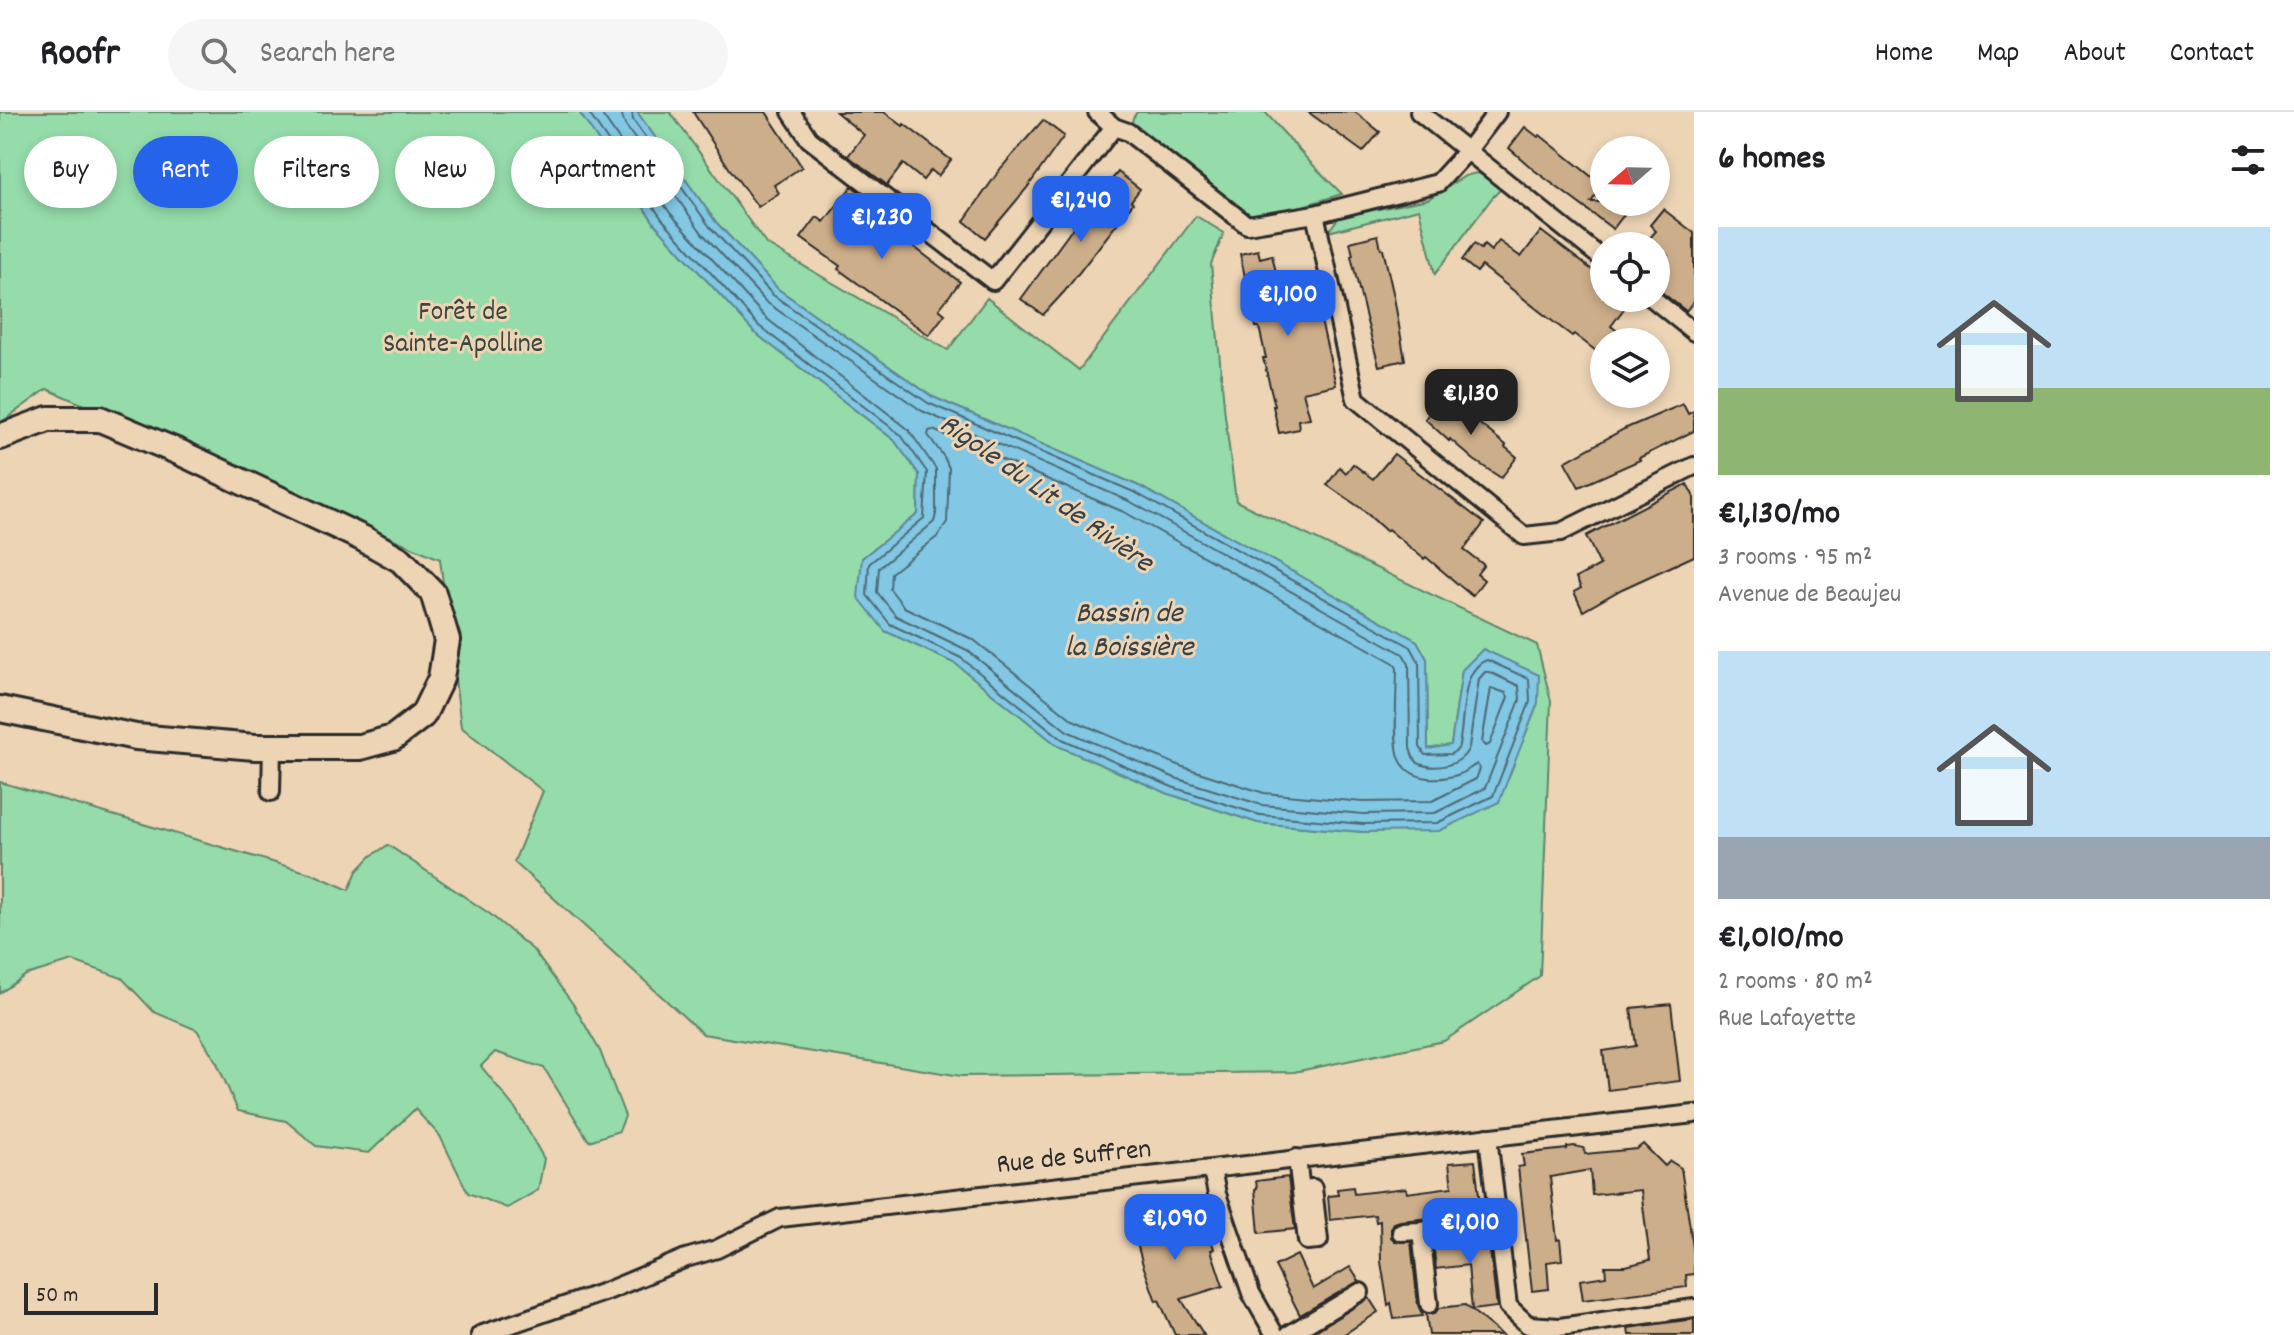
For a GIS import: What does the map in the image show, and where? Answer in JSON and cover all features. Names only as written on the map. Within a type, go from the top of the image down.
[{"type":"main road","points":[[0,437],[48,419],[100,419],[181,453],[362,538],[401,560],[433,593],[447,640],[441,678],[423,715],[393,738],[360,747],[272,747],[136,737],[0,709]]},
{"type":"street","points":[[791,112],[809,139],[993,281],[1114,127]]},
{"type":"street","points":[[1097,112],[1114,127],[1128,132],[1247,225],[1315,214],[1438,183],[1497,112]]},
{"type":"street","points":[[1419,112],[1590,249]]},
{"type":"street","points":[[1315,214],[1356,399],[1524,536],[1561,532],[1694,466]]},
{"type":"street","points":[[1669,312],[1694,332]]},
{"type":"street","points":[[271,792],[272,747]]},
{"type":"street","name":"Rue de Suffren","points":[[480,1335],[717,1249],[780,1218],[1694,1114]]},
{"type":"street","points":[[1488,1137],[1508,1306],[1528,1325],[1561,1331],[1694,1308]]},
{"type":"street","points":[[1297,1158],[1301,1189]]},
{"type":"street","points":[[1212,1170],[1217,1194],[1251,1293],[1275,1335]]},
{"type":"street","points":[[1401,1232],[1498,1222]]},
{"type":"street","points":[[1421,1231],[1429,1304]]},
{"type":"street","points":[[1288,1335],[1360,1292]]},
{"type":"green space","name":"Forêt de Sainte-Apolline","points":[[0,112],[579,112],[595,136],[511,136],[511,208],[644,208],[655,224],[754,332],[894,440],[919,474],[918,514],[862,558],[885,631],[956,664],[1058,746],[1169,794],[1258,823],[1362,832],[1499,802],[1462,670],[1451,745],[1428,749],[1427,659],[1417,641],[1139,486],[933,397],[778,289],[716,222],[684,177],[684,136],[654,136],[637,112],[670,112],[766,244],[948,350],[987,298],[1079,370],[1196,216],[1224,233],[1211,264],[1236,501],[1537,645],[1551,701],[1540,976],[1444,1041],[1294,1072],[961,1076],[703,1034],[514,862],[543,791],[461,727],[440,559],[47,389],[0,423]]},
{"type":"green space","points":[[1137,112],[1265,112],[1342,194],[1280,212],[1244,213],[1131,127]]},
{"type":"green space","points":[[1476,173],[1484,175],[1501,189],[1435,274],[1419,209],[1328,232],[1339,217],[1428,199],[1465,176]]},
{"type":"green space","points":[[0,782],[313,874],[349,890],[357,871],[371,856],[388,845],[490,914],[533,950],[573,1004],[600,1051],[625,1116],[619,1131],[589,1141],[544,1068],[495,1052],[481,1066],[517,1111],[544,1159],[538,1190],[507,1208],[468,1193],[440,1136],[415,1109],[369,1153],[316,1146],[286,1121],[238,1111],[217,1063],[197,1030],[154,1012],[122,978],[73,961],[26,975],[0,993]]},
{"type":"water","name":"Bassin de la Boissière","points":[[579,112],[637,112],[654,136],[595,136]]},
{"type":"water","name":"Bassin de la Boissière","points":[[684,177],[716,222],[778,289],[933,397],[1139,486],[1417,641],[1427,659],[1428,749],[1451,745],[1462,670],[1483,649],[1539,675],[1538,703],[1499,802],[1439,831],[1363,832],[1258,823],[1169,794],[1058,746],[956,664],[885,631],[858,597],[862,558],[918,514],[919,474],[894,440],[754,332],[655,224],[644,208],[684,208]]},
{"type":"building","points":[[693,112],[766,112],[802,167],[774,185],[779,193],[758,207]]},
{"type":"building","points":[[836,112],[884,112],[951,160],[938,176],[931,170],[923,180],[903,164],[887,185],[848,156],[864,135]]},
{"type":"building","points":[[1308,112],[1355,112],[1380,132],[1363,152]]},
{"type":"building","points":[[1043,120],[1064,136],[1027,188],[985,238],[964,221],[1001,168]]},
{"type":"building","points":[[1525,127],[1538,137],[1540,135],[1590,175],[1590,212],[1534,170],[1509,148]]},
{"type":"building","points":[[1118,172],[1140,189],[1131,201],[1133,203],[1043,315],[1021,299]]},
{"type":"building","points":[[852,186],[874,203],[867,211],[960,282],[939,309],[945,314],[929,335],[801,238],[817,217],[824,222]]},
{"type":"building","points":[[1670,214],[1694,233],[1694,301],[1686,311],[1670,299],[1670,232],[1655,232],[1650,225],[1657,216]]},
{"type":"building","points":[[1596,216],[1623,216],[1613,229]]},
{"type":"building","points":[[1541,231],[1590,268],[1590,312],[1622,312],[1611,326],[1614,328],[1590,328],[1590,346],[1574,334],[1572,336],[1482,266],[1477,272],[1462,260],[1474,244],[1481,249],[1484,245],[1491,251],[1499,241],[1521,257]]},
{"type":"building","points":[[1378,235],[1394,297],[1405,360],[1379,366],[1350,242]]},
{"type":"building","points":[[1258,250],[1260,258],[1272,255],[1278,281],[1310,274],[1336,385],[1303,392],[1310,418],[1298,420],[1299,429],[1279,433],[1263,358],[1266,358],[1240,254]]},
{"type":"building","points":[[1442,397],[1506,445],[1517,457],[1501,478],[1449,441],[1425,419]]},
{"type":"building","points":[[1683,404],[1688,414],[1694,411],[1694,431],[1640,460],[1579,487],[1565,462],[1624,429]]},
{"type":"building","points":[[1394,454],[1484,523],[1464,550],[1484,565],[1477,574],[1484,580],[1472,596],[1426,557],[1424,559],[1327,485],[1340,467],[1346,473],[1353,464],[1373,479]]},
{"type":"building","points":[[1687,484],[1694,497],[1694,556],[1583,611],[1574,592],[1581,588],[1576,578],[1600,565],[1586,536]]},
{"type":"building","points":[[1671,1004],[1680,1081],[1608,1090],[1603,1051],[1636,1046],[1631,1008]]},
{"type":"building","points":[[1643,1144],[1665,1166],[1670,1161],[1681,1168],[1694,1254],[1694,1274],[1686,1275],[1687,1287],[1583,1300],[1580,1280],[1606,1276],[1605,1266],[1626,1266],[1650,1260],[1641,1190],[1592,1195],[1590,1170],[1550,1177],[1562,1260],[1547,1262],[1549,1289],[1532,1291],[1518,1167],[1524,1166],[1522,1154],[1574,1146],[1584,1148],[1585,1154],[1637,1149]]},
{"type":"building","points":[[1475,1161],[1481,1213],[1400,1221],[1391,1228],[1391,1237],[1395,1241],[1411,1242],[1418,1305],[1423,1316],[1394,1319],[1391,1303],[1388,1305],[1381,1262],[1380,1221],[1376,1222],[1375,1215],[1330,1220],[1328,1196],[1338,1195],[1337,1189],[1353,1187],[1354,1194],[1406,1188],[1407,1193],[1452,1187],[1449,1163]]},
{"type":"building","points":[[1288,1177],[1295,1229],[1259,1233],[1256,1181]]},
{"type":"building","points":[[1158,1200],[1164,1218],[1168,1216],[1170,1221],[1195,1212],[1205,1234],[1209,1233],[1214,1249],[1211,1250],[1223,1286],[1181,1299],[1204,1335],[1175,1335],[1159,1300],[1156,1301],[1143,1265],[1128,1211]]},
{"type":"building","points":[[1488,1235],[1497,1307],[1472,1310],[1468,1265],[1436,1269],[1433,1241]]},
{"type":"building","points":[[1297,1255],[1313,1289],[1350,1267],[1359,1281],[1300,1315],[1275,1266]]},
{"type":"building","points":[[1369,1298],[1378,1312],[1343,1335],[1312,1333]]},
{"type":"building","points":[[1465,1305],[1502,1335],[1429,1335],[1426,1314],[1435,1313],[1439,1308]]},
{"type":"building","points":[[1694,1319],[1694,1335],[1629,1335],[1628,1328]]},
{"type":"water label","name":"Rigole du Lit de Rivière","points":[[1045,495]]}]
